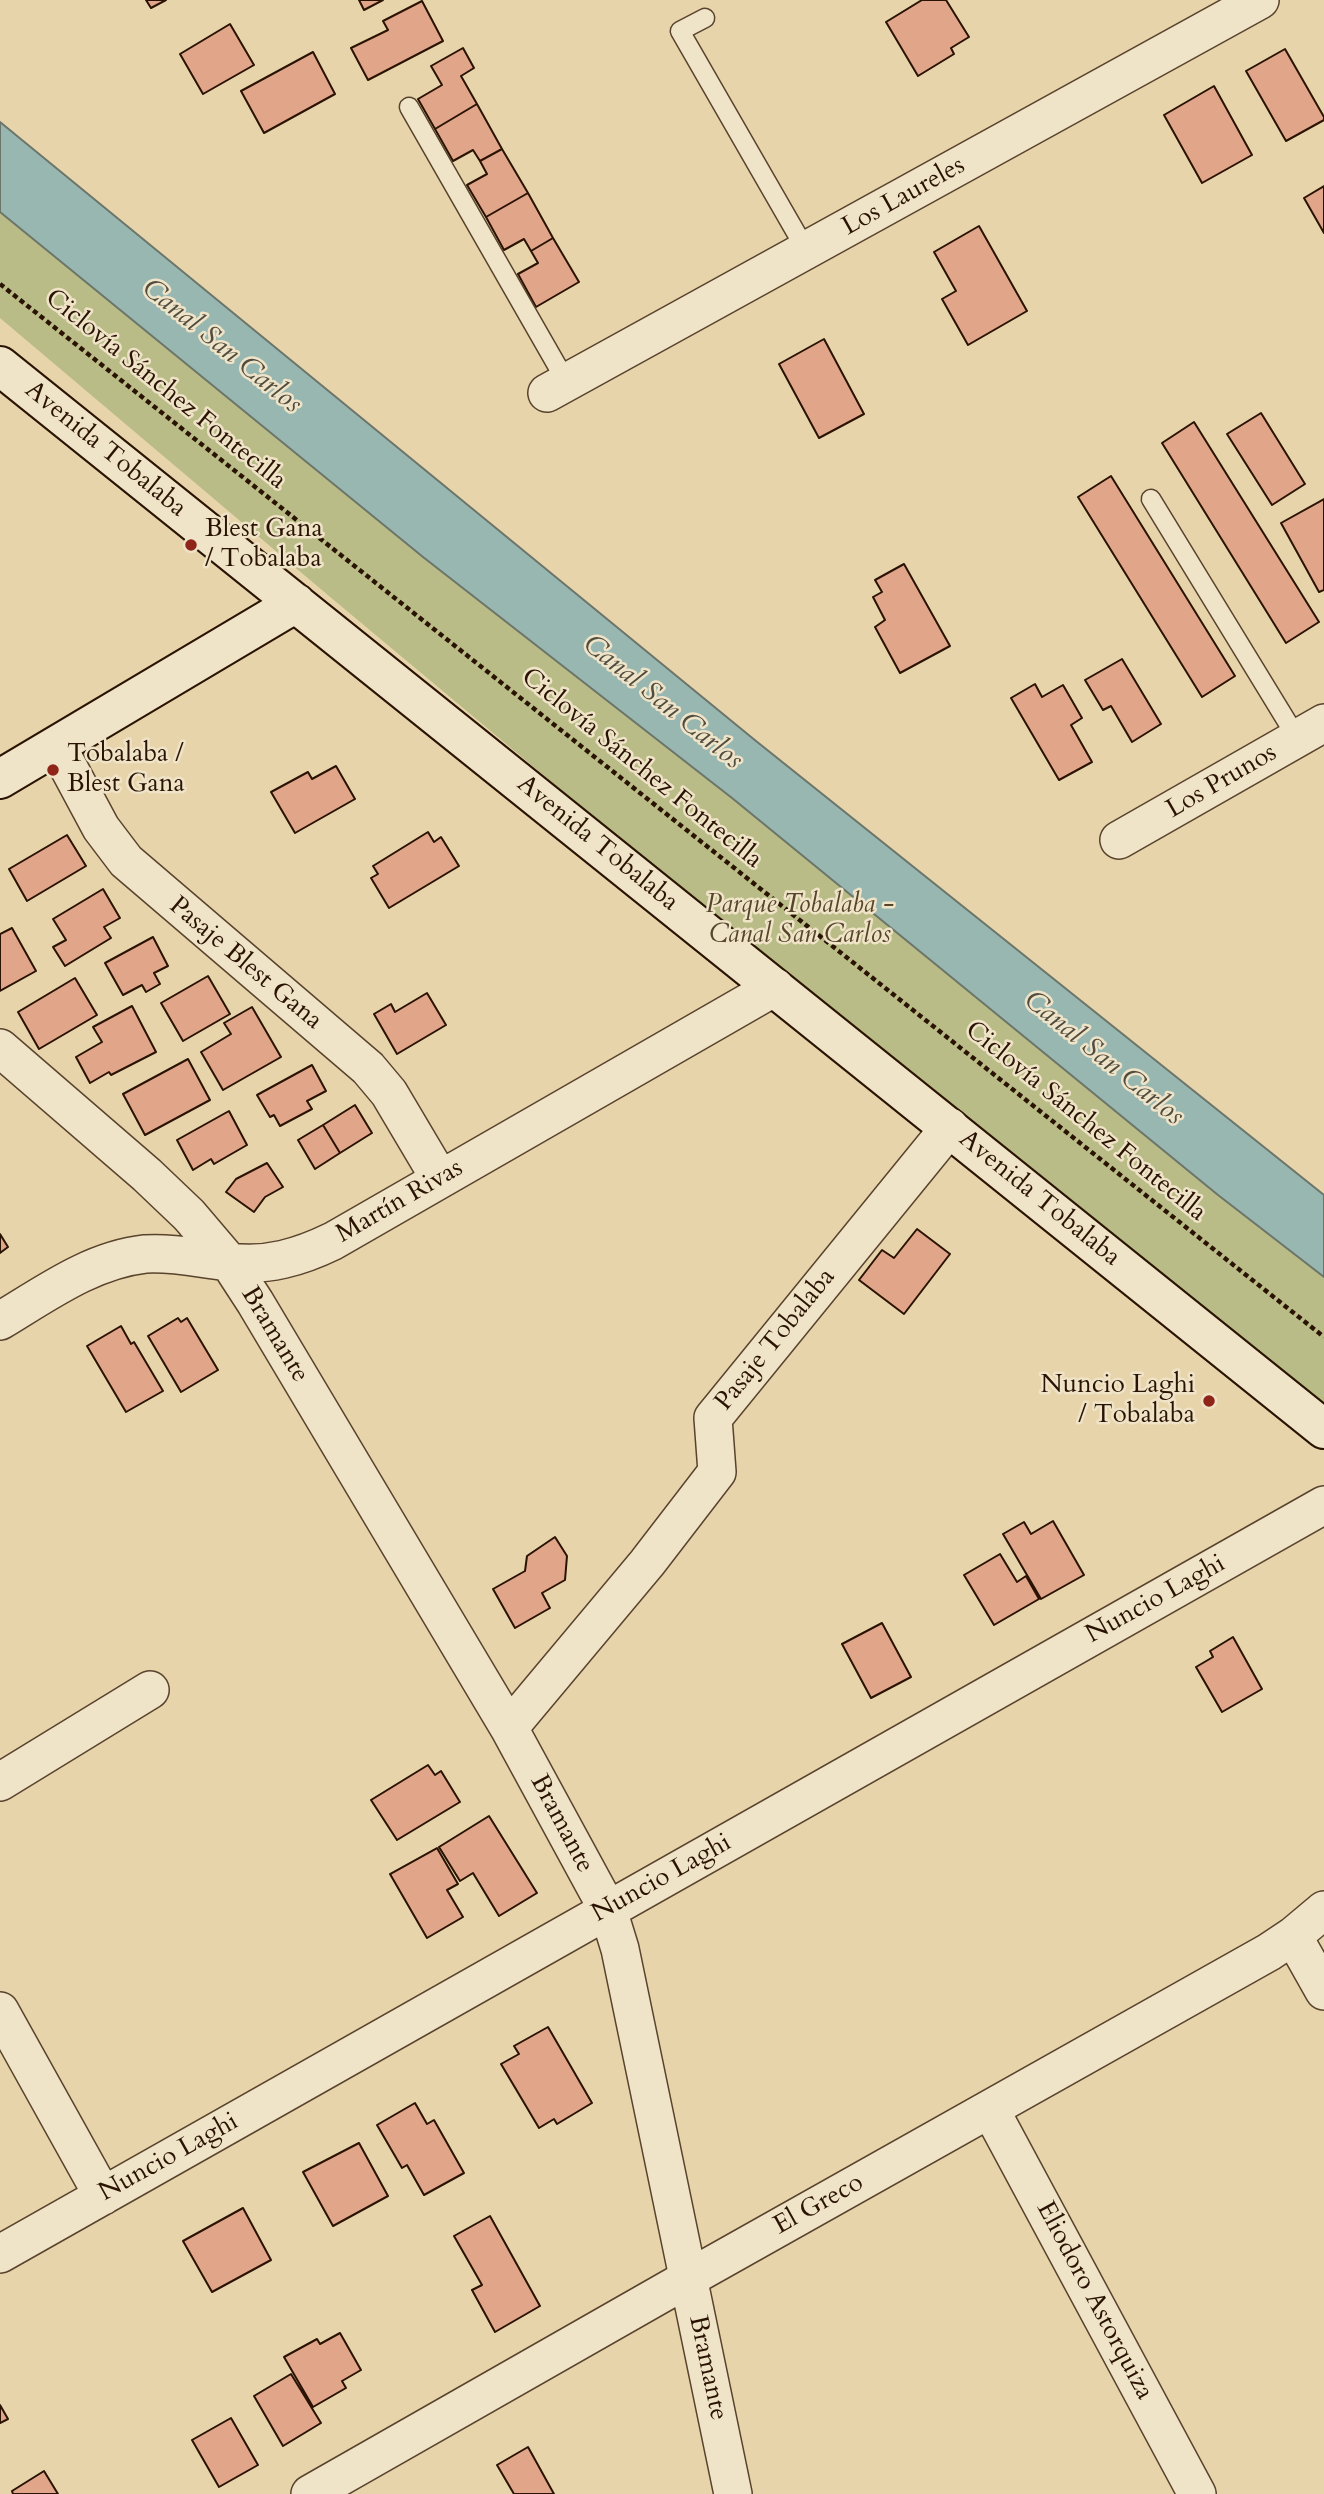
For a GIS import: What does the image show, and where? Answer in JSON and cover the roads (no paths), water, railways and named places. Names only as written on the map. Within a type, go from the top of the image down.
[{"type":"main road","name":"Avenida Tobalaba","points":[[0,366],[1324,1429]]},
{"type":"main road","points":[[0,779],[296,603]]},
{"type":"street","name":"Los Laureles","points":[[557,388],[1260,0]]},
{"type":"street","name":"Los Prunos","points":[[1119,840],[1311,731]]},
{"type":"street","name":"Pasaje Blest Gana","points":[[57,746],[101,828],[126,861],[368,1068],[389,1093],[440,1179]]},
{"type":"street","name":"Martín Rivas","points":[[0,1321],[73,1277],[120,1258],[146,1254],[181,1255],[253,1264],[306,1254],[775,987]]},
{"type":"street","points":[[0,1048],[147,1175],[189,1215],[229,1262]]},
{"type":"street","name":"Pasaje Tobalaba","points":[[509,1728],[648,1563],[718,1472],[713,1418],[950,1127]]},
{"type":"street","name":"Bramante","points":[[229,1262],[509,1728],[608,1910],[620,1949],[733,2494]]},
{"type":"street","name":"Nuncio Laghi","points":[[0,2254],[1324,1505]]},
{"type":"street","points":[[0,1782],[150,1690]]},
{"type":"street","name":"El Greco","points":[[310,2494],[1244,1966],[1293,1936],[1324,1910]]},
{"type":"street","points":[[1293,1936],[1324,1991]]},
{"type":"street","points":[[0,2011],[103,2196]]},
{"type":"street","name":"Eliodoro Astorquiza","points":[[990,2109],[1197,2494]]},
{"type":"lane","points":[[705,18],[680,31],[806,250]]},
{"type":"lane","points":[[410,107],[557,388]]},
{"type":"lane","points":[[1151,499],[1311,731]]},
{"type":"water","name":"Canal San Carlos","points":[[0,122],[756,741],[1324,1195],[1324,1277],[1218,1195],[732,798],[423,557],[0,212]]},
{"type":"place","name":"Blest Gana / Tobalaba","points":[[191,545]]},
{"type":"place","name":"Tobalaba / Blest Gana","points":[[53,770]]},
{"type":"place","name":"Nuncio Laghi / Tobalaba","points":[[1209,1401]]},
{"type":"park label","name":"Parque Tobalaba - Canal San Carlos","points":[[800,920]]}]
